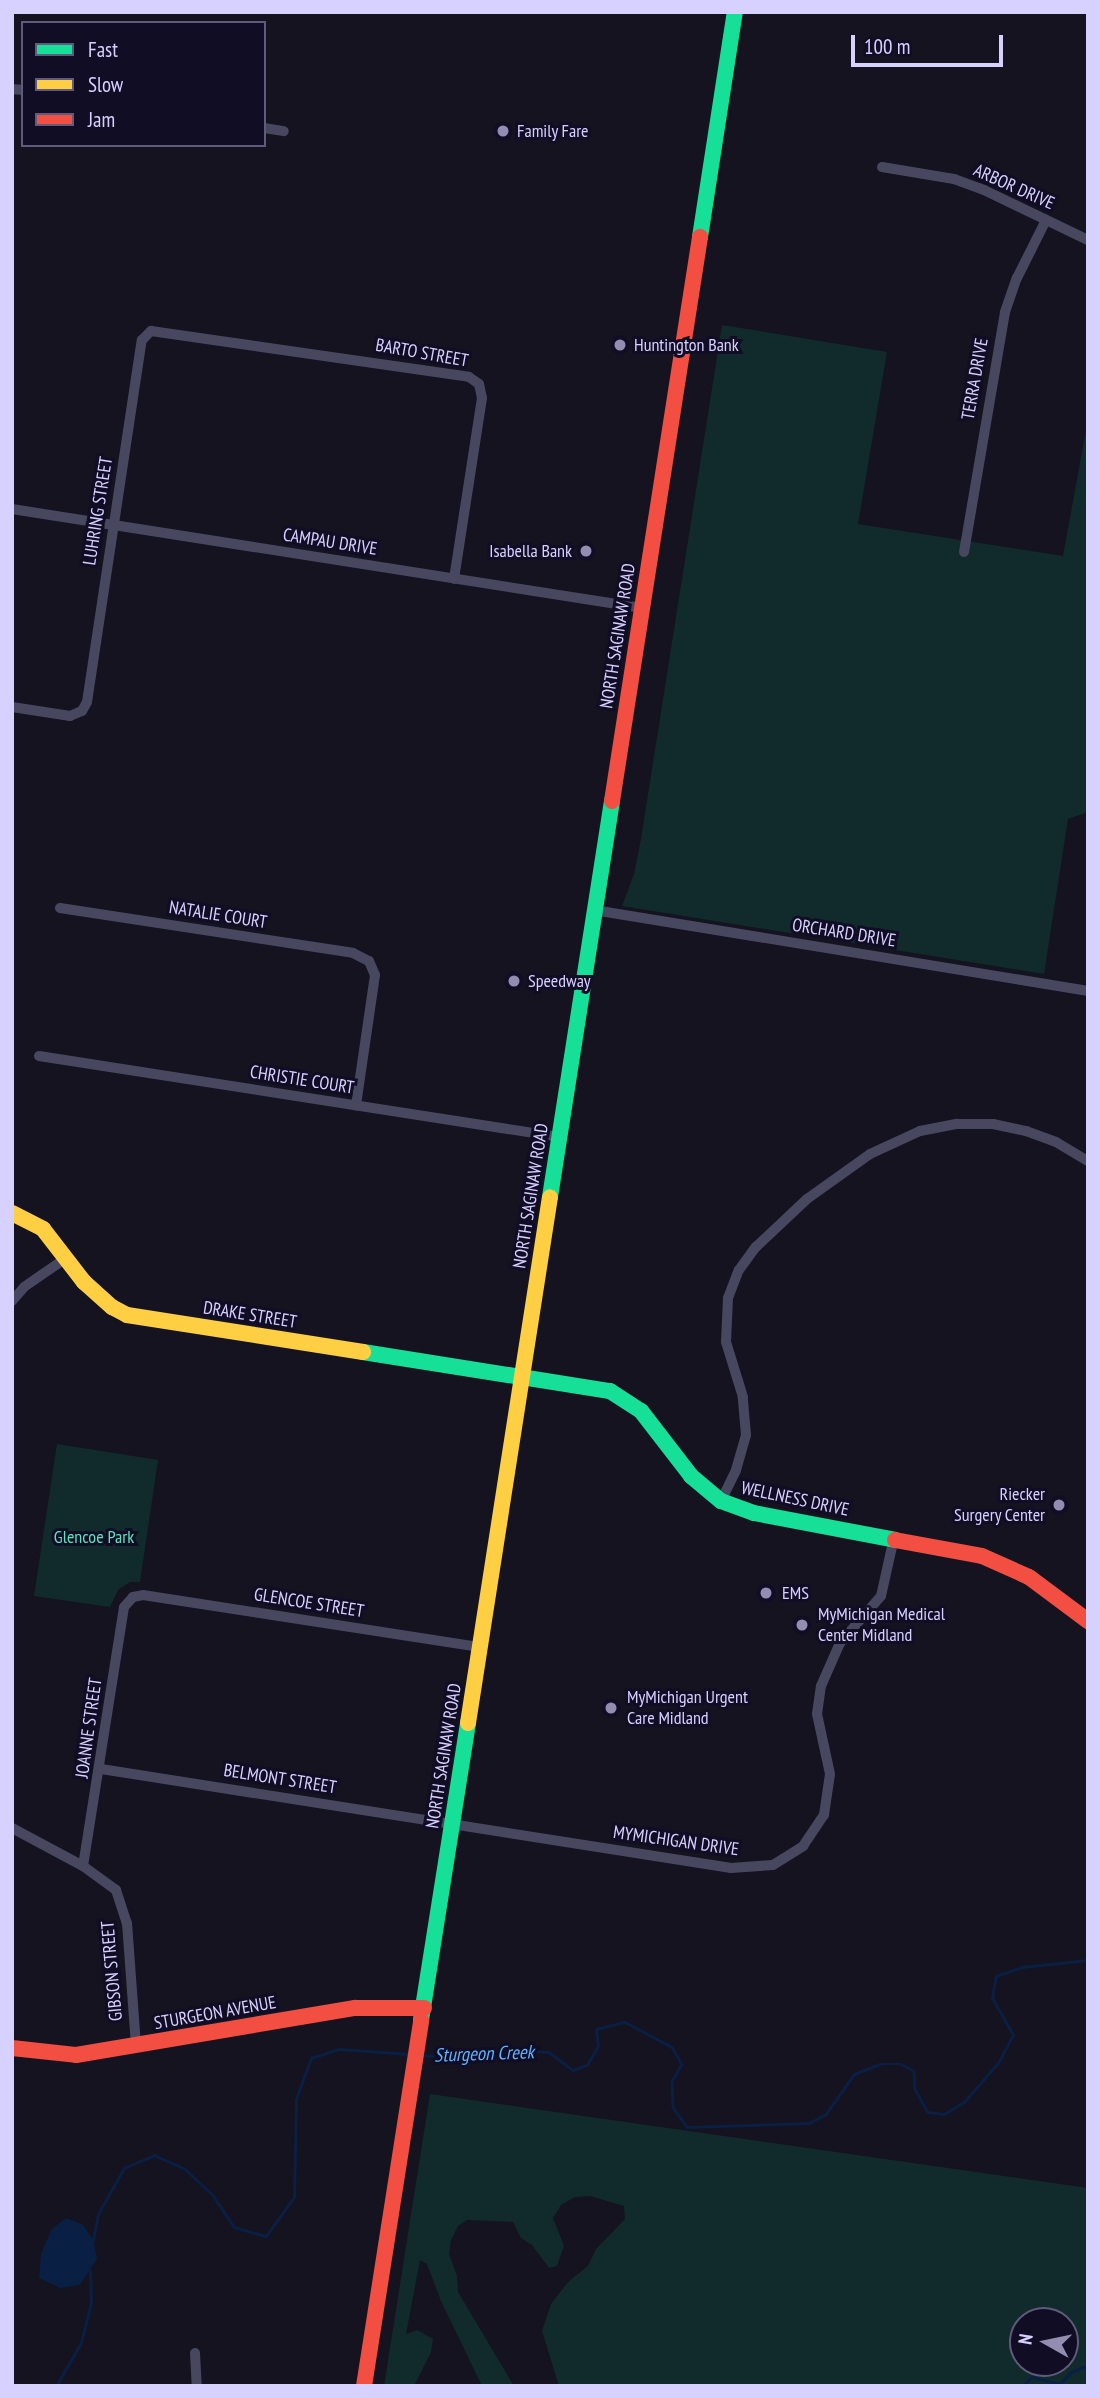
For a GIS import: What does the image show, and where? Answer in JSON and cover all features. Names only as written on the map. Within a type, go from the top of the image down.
[{"type":"main road","name":"NORTH SAGINAW ROAD","points":[[364,2386],[735,12]]},
{"type":"main road","name":"DRAKE STREET","points":[[12,1213],[25,1217],[43,1229],[98,1296],[127,1315],[522,1376]]},
{"type":"main road","name":"WELLNESS DRIVE","points":[[522,1376],[595,1387],[626,1399],[648,1418],[691,1476],[721,1501],[754,1513],[955,1549],[999,1562],[1043,1585],[1088,1621]]},
{"type":"main road","name":"STURGEON AVENUE","points":[[12,2048],[76,2055],[355,2008],[424,2008]]},
{"type":"street","points":[[266,128],[284,131]]},
{"type":"street","name":"ARBOR DRIVE","points":[[883,167],[954,180],[984,190],[1088,240]]},
{"type":"street","name":"TERRA DRIVE","points":[[964,552],[1005,312],[1017,278],[1046,220]]},
{"type":"street","name":"LUHRING STREET","points":[[12,708],[70,716],[82,711],[87,702],[142,340],[151,331],[163,331]]},
{"type":"street","name":"BARTO STREET","points":[[163,331],[469,377],[480,384],[482,398],[454,579]]},
{"type":"street","name":"CAMPAU DRIVE","points":[[12,509],[642,608]]},
{"type":"street","name":"NATALIE COURT","points":[[60,908],[353,953],[369,961],[374,975],[356,1106]]},
{"type":"street","name":"ORCHARD DRIVE","points":[[594,910],[1088,991]]},
{"type":"street","name":"CHRISTIE COURT","points":[[40,1056],[559,1137]]},
{"type":"street","points":[[721,1501],[736,1470],[746,1435],[743,1397],[726,1342],[728,1298],[739,1270],[751,1252],[807,1199],[842,1171],[877,1150],[920,1131],[957,1124],[993,1124],[1026,1131],[1056,1142],[1088,1161]]},
{"type":"street","points":[[12,1301],[24,1287],[66,1258]]},
{"type":"street","name":"MYMICHIGAN DRIVE","points":[[453,1826],[731,1868],[773,1865],[791,1855],[818,1827],[828,1800],[830,1774],[817,1714],[825,1672],[840,1643],[881,1596],[894,1538]]},
{"type":"street","name":"GLENCOE STREET","points":[[133,1597],[143,1595],[480,1647]]},
{"type":"street","name":"JOANNE STREET","points":[[83,1866],[101,1769],[124,1607],[133,1597]]},
{"type":"street","name":"BELMONT STREET","points":[[101,1769],[453,1826]]},
{"type":"street","name":"GIBSON STREET","points":[[12,1828],[83,1866],[116,1890],[122,1902],[136,2046]]},
{"type":"street","points":[[195,2353],[197,2386]]},
{"type":"green space","points":[[722,325],[887,352],[858,524],[1063,556],[1088,419],[1088,812],[1068,819],[1044,974],[622,906],[634,874],[641,839]]},
{"type":"green space","name":"Glencoe Park","points":[[57,1444],[158,1460],[140,1582],[130,1582],[118,1590],[110,1607],[34,1596]]},
{"type":"green space","points":[[430,2094],[1088,2188],[1088,2386],[559,2386],[542,2331],[551,2304],[568,2282],[588,2266],[596,2249],[625,2219],[624,2206],[590,2196],[575,2197],[561,2205],[553,2218],[564,2246],[557,2266],[549,2268],[532,2245],[521,2238],[513,2222],[467,2220],[458,2226],[451,2240],[449,2254],[457,2276],[458,2292],[514,2386],[482,2386],[441,2301],[427,2264],[420,2260],[406,2334],[417,2330],[433,2339],[431,2352],[414,2386],[384,2386]]},
{"type":"water","points":[[66,2218],[82,2224],[93,2239],[97,2259],[80,2285],[60,2288],[39,2278],[41,2254],[51,2230]]},
{"type":"waterway","name":"Sturgeon Creek","points":[[423,2055],[442,2057],[512,2050],[549,2052],[573,2070],[587,2065],[598,2046],[596,2029],[625,2022],[672,2047],[682,2064],[672,2081],[673,2107],[687,2127],[809,2123],[826,2114],[854,2074],[880,2064],[901,2064],[914,2071],[915,2089],[928,2112],[944,2114],[964,2102],[998,2063],[1013,2035],[992,1998],[996,1976],[1022,1967],[1088,1960]]},
{"type":"waterway","name":"Sturgeon Creek","points":[[93,2240],[98,2214],[124,2168],[154,2155],[185,2169],[212,2194],[234,2227],[266,2236],[294,2197],[296,2099],[311,2058],[339,2049],[409,2054]]},
{"type":"waterway","name":"Sturgeon Creek","points":[[56,2386],[81,2343],[91,2303],[90,2271]]},
{"type":"waterway","points":[[1022,2386],[1032,2377],[1060,2384],[1070,2373],[1083,2367],[1088,2369]]},
{"type":"traffic: fast","points":[[700,237],[735,12]]},
{"type":"traffic: fast","points":[[550,1197],[612,801]]},
{"type":"traffic: fast","points":[[363,1352],[610,1391],[641,1411],[691,1476],[721,1501],[754,1513],[895,1540]]},
{"type":"traffic: fast","points":[[421,2020],[468,1723]]},
{"type":"traffic: slow","points":[[468,1723],[550,1197]]},
{"type":"traffic: slow","points":[[12,1213],[43,1229],[84,1282],[112,1307],[127,1315],[363,1352]]},
{"type":"traffic: jam","points":[[612,801],[700,237]]},
{"type":"traffic: jam","points":[[895,1540],[982,1556],[1029,1577],[1088,1621]]},
{"type":"traffic: jam","points":[[12,2048],[76,2055],[355,2008],[424,2008]]},
{"type":"traffic: jam","points":[[364,2386],[421,2020]]},
{"type":"place","name":"Family Fare","points":[[503,131]]},
{"type":"place","name":"Huntington Bank","points":[[620,345]]},
{"type":"place","name":"Isabella Bank","points":[[586,551]]},
{"type":"place","name":"Speedway","points":[[514,981]]},
{"type":"place","name":"Riecker Surgery Center","points":[[1059,1505]]},
{"type":"place","name":"EMS","points":[[766,1593]]},
{"type":"place","name":"MyMichigan Medical Center Midland","points":[[802,1625]]},
{"type":"place","name":"MyMichigan Urgent Care Midland","points":[[611,1708]]}]
